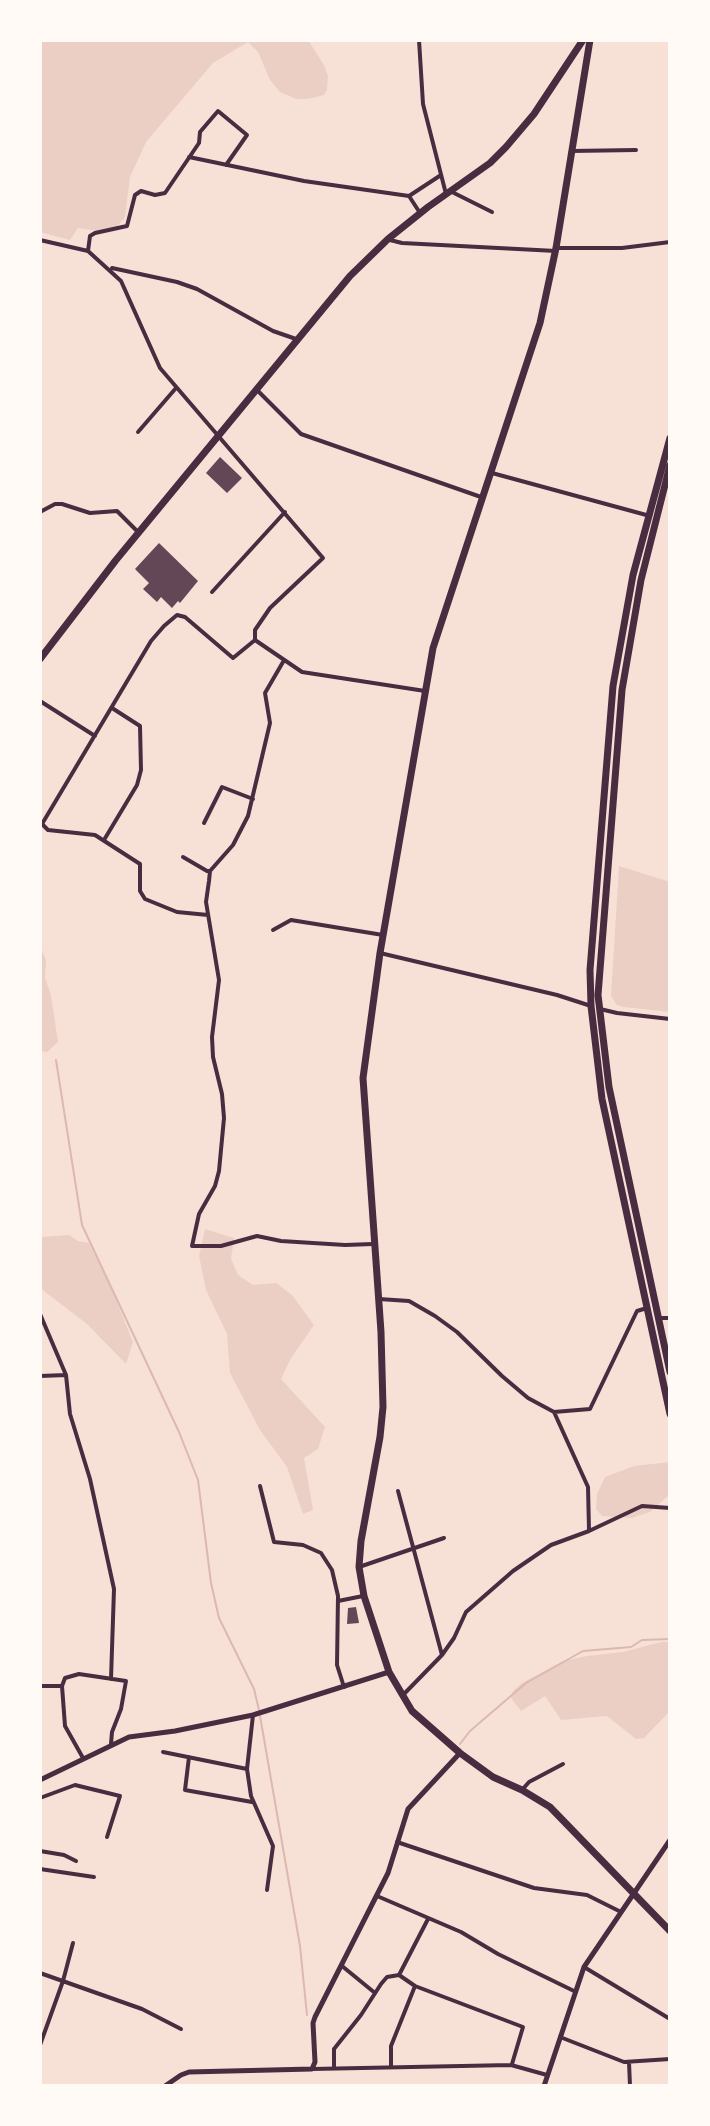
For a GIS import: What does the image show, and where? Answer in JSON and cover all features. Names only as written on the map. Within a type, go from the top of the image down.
[{"type":"main road","points":[[40,659],[350,276],[420,213],[490,163],[524,128],[583,40]]},
{"type":"main road","points":[[590,40],[556,250],[540,323],[440,624],[425,691],[380,953],[363,1078],[379,1299],[383,1407],[359,1567],[364,1596],[389,1672],[402,1697],[424,1723],[493,1777],[538,1798],[560,1816],[670,1931]]},
{"type":"main road","points":[[670,438],[652,516],[622,690],[595,1007],[602,1099],[670,1414]]},
{"type":"main road","points":[[652,516],[670,465]]},
{"type":"main road","points":[[595,1007],[670,1372]]},
{"type":"street","points":[[419,40],[423,104],[448,193],[492,212]]},
{"type":"street","points":[[88,251],[90,236],[127,226],[135,195],[141,191],[155,195],[165,193],[199,143],[200,132],[218,111],[247,135],[226,165]]},
{"type":"street","points":[[571,151],[636,150]]},
{"type":"street","points":[[189,157],[304,181],[409,196],[441,175]]},
{"type":"street","points":[[409,196],[420,213]]},
{"type":"street","points":[[388,239],[402,243],[556,250],[622,248],[670,242]]},
{"type":"street","points":[[40,240],[88,251],[109,268],[128,292],[150,352],[176,388],[323,558],[270,608],[255,630],[255,640]]},
{"type":"street","points":[[109,268],[187,286],[273,331],[299,340]]},
{"type":"street","points":[[138,432],[176,388]]},
{"type":"street","points":[[257,390],[301,434],[481,497]]},
{"type":"street","points":[[489,472],[652,516]]},
{"type":"street","points":[[40,512],[55,504],[90,513],[112,510],[121,513],[139,533]]},
{"type":"street","points":[[212,592],[285,512]]},
{"type":"street","points":[[208,915],[177,912],[145,899],[140,891],[140,864],[87,832],[72,834],[48,830],[41,823],[157,634],[177,615],[193,623],[233,658],[255,640]]},
{"type":"street","points":[[255,640],[283,662],[302,672],[425,691]]},
{"type":"street","points":[[283,662],[265,693],[270,723],[248,816],[235,843],[210,871],[206,902],[219,980],[212,1037],[213,1057],[224,1118],[219,1171],[215,1186],[199,1214],[192,1246],[221,1246],[257,1236],[332,1245],[375,1244]]},
{"type":"street","points":[[40,701],[95,736]]},
{"type":"street","points":[[104,840],[141,777],[140,726],[112,708]]},
{"type":"street","points":[[204,823],[222,787],[253,799]]},
{"type":"street","points":[[183,857],[210,871]]},
{"type":"street","points":[[273,930],[291,920],[384,935]]},
{"type":"street","points":[[380,953],[557,995],[617,1013],[670,1019]]},
{"type":"street","points":[[379,1299],[409,1301],[435,1316],[528,1398],[554,1412],[590,1409],[637,1311],[647,1308]]},
{"type":"street","points":[[40,1314],[66,1375],[70,1414],[90,1479],[114,1589],[111,1679]]},
{"type":"street","points":[[659,1318],[670,1318]]},
{"type":"street","points":[[40,1376],[66,1375]]},
{"type":"street","points":[[554,1412],[588,1487],[589,1531]]},
{"type":"street","points":[[260,1486],[274,1542],[303,1545],[321,1553],[332,1570],[338,1601],[337,1665],[344,1688]]},
{"type":"street","points":[[398,1491],[442,1655]]},
{"type":"street","points":[[402,1697],[442,1655],[466,1612],[488,1590],[551,1545],[642,1506],[670,1508]]},
{"type":"street","points":[[359,1567],[444,1538]]},
{"type":"street","points":[[338,1601],[364,1596]]},
{"type":"street","points":[[40,1780],[129,1737],[257,1714],[389,1672]]},
{"type":"street","points":[[83,1758],[65,1726],[62,1686],[65,1678],[79,1674],[126,1681],[111,1744]]},
{"type":"street","points":[[40,1686],[62,1686]]},
{"type":"street","points":[[257,1714],[247,1769],[254,1802],[273,1846],[267,1890]]},
{"type":"street","points":[[163,1752],[247,1769]]},
{"type":"street","points":[[312,2069],[315,2062],[313,2023],[388,1873],[410,1806],[460,1753]]},
{"type":"street","points":[[189,1757],[185,1790],[254,1802]]},
{"type":"street","points":[[522,1790],[529,1782],[563,1764]]},
{"type":"street","points":[[40,1798],[75,1785],[120,1796],[107,1837]]},
{"type":"street","points":[[544,2086],[584,1967],[670,1840]]},
{"type":"street","points":[[397,1842],[534,1888],[587,1895],[621,1912]]},
{"type":"street","points":[[40,1851],[64,1855],[76,1861]]},
{"type":"street","points":[[40,1869],[94,1877]]},
{"type":"street","points":[[377,1896],[461,1932],[574,1991]]},
{"type":"street","points":[[399,1975],[428,1919]]},
{"type":"street","points":[[40,2045],[73,1943]]},
{"type":"street","points":[[342,1966],[375,1993]]},
{"type":"street","points":[[584,1967],[670,2019]]},
{"type":"street","points":[[40,1973],[142,2009],[181,2029]]},
{"type":"street","points":[[334,2068],[334,2049],[387,1977],[399,1975],[415,1986],[523,2027],[511,2065]]},
{"type":"street","points":[[391,2067],[391,2046],[415,1986]]},
{"type":"street","points":[[560,2037],[629,2062],[670,2059]]},
{"type":"street","points":[[629,2062],[630,2086]]},
{"type":"street","points":[[165,2086],[189,2072],[511,2065],[547,2075]]},
{"type":"shaded area","points":[[40,40],[308,40],[324,65],[328,76],[327,90],[324,95],[308,99],[296,99],[280,92],[270,80],[258,52],[248,42],[213,63],[146,142],[130,177],[125,217],[115,229],[105,232],[78,228],[70,240],[40,232]]},
{"type":"shaded area","points":[[619,866],[670,882],[670,1012],[623,1007],[617,1005],[611,996]]},
{"type":"shaded area","points":[[40,946],[46,960],[45,978],[51,995],[58,1042],[47,1052],[40,1051]]},
{"type":"shaded area","points":[[205,1229],[234,1238],[231,1259],[238,1275],[253,1285],[276,1283],[292,1295],[314,1325],[291,1358],[281,1379],[325,1427],[318,1449],[304,1458],[313,1510],[303,1514],[287,1467],[260,1430],[230,1373],[227,1334],[206,1290],[199,1256]]},
{"type":"shaded area","points":[[69,1235],[89,1243],[112,1290],[133,1342],[126,1364],[87,1324],[40,1288],[40,1237]]},
{"type":"shaded area","points":[[670,1462],[670,1494],[650,1512],[632,1518],[602,1516],[596,1509],[597,1494],[605,1477],[634,1466]]},
{"type":"shaded area","points":[[670,1642],[670,1711],[644,1738],[636,1739],[607,1716],[561,1720],[545,1696],[521,1711],[511,1698],[513,1691],[522,1683],[563,1661],[623,1652]]},
{"type":"building","points":[[220,457],[242,478],[227,493],[206,473]]},
{"type":"building","points":[[159,543],[198,581],[172,608],[161,597],[157,602],[143,589],[149,583],[135,569]]},
{"type":"building","points":[[356,1607],[359,1623],[347,1624],[348,1608]]},
{"type":"waterway","points":[[56,1060],[82,1225],[179,1432],[198,1480],[211,1583],[219,1618],[254,1689],[259,1710]]},
{"type":"waterway","points":[[460,1744],[470,1731],[526,1683],[583,1651],[631,1647],[642,1640],[670,1639]]},
{"type":"waterway","points":[[260,1716],[300,1946],[307,2015]]}]
